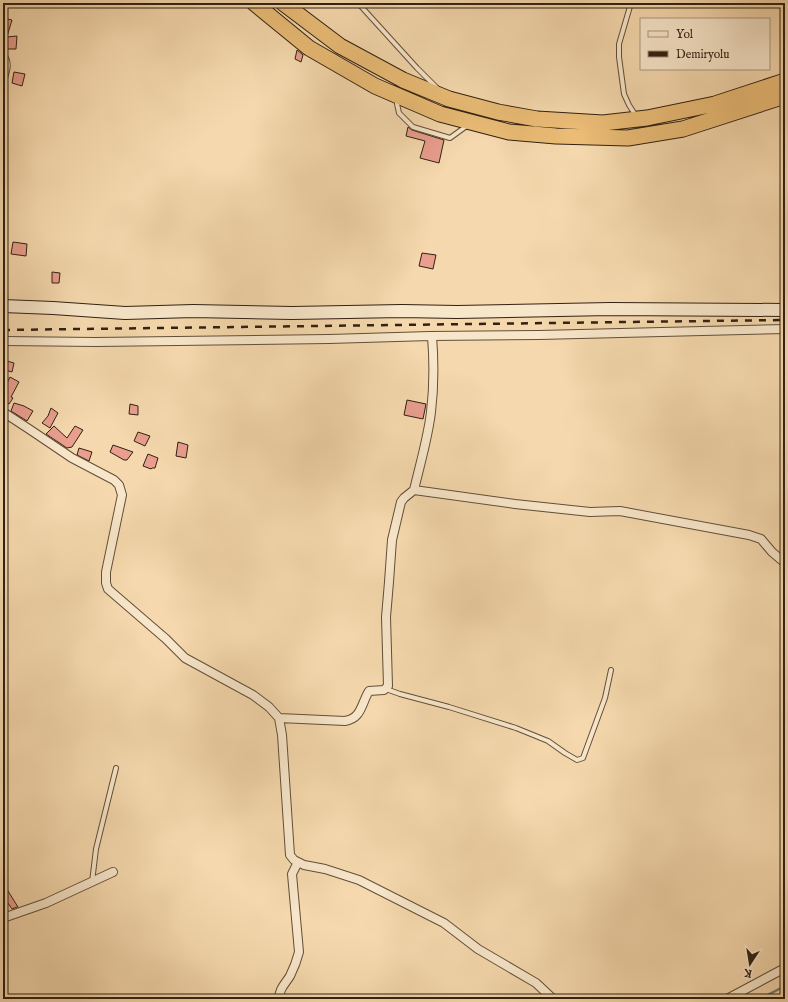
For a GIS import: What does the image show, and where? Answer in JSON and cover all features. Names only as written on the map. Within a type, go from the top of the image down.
[{"type":"highway","points":[[254,3],[309,48],[375,86],[440,114],[509,132],[556,136],[628,138],[683,129],[785,96]]},
{"type":"highway","points":[[283,3],[340,46],[403,80],[450,99],[498,112],[537,119],[603,123],[638,119],[715,104],[785,81]]},
{"type":"street","points":[[3,57],[6,61],[6,65],[3,78]]},
{"type":"street","points":[[3,306],[125,313],[193,311],[292,313],[402,311],[457,312],[610,309],[785,310]]},
{"type":"street","points":[[3,341],[96,342],[329,339],[785,329]]},
{"type":"street","points":[[279,718],[345,721],[354,720],[359,713],[369,691],[384,690],[388,686],[386,617],[392,540],[400,502],[414,490],[431,412],[434,358],[432,336]]},
{"type":"street","points":[[3,412],[72,458],[114,480],[119,485],[122,495],[106,572],[106,583],[108,589],[166,639],[185,658],[253,695],[269,707],[279,718],[282,735],[290,855],[294,860],[304,865],[325,869],[359,880],[444,923],[478,948],[536,984],[553,999]]},
{"type":"street","points":[[414,490],[515,504],[590,512],[620,511],[749,535],[761,539],[772,552],[785,563]]},
{"type":"street","points":[[279,999],[281,988],[297,962],[299,952],[292,874],[298,862]]},
{"type":"street","points":[[3,918],[46,903],[113,872]]},
{"type":"street","points":[[727,999],[785,968]]},
{"type":"lane","points":[[358,3],[417,68],[450,99]]},
{"type":"lane","points":[[631,3],[619,44],[619,57],[624,94],[638,119]]},
{"type":"lane","points":[[395,95],[399,113],[413,127],[450,138],[472,122]]},
{"type":"lane","points":[[385,688],[400,694],[449,707],[516,728],[548,741],[577,760],[583,758],[605,698],[610,670]]},
{"type":"lane","points":[[92,882],[96,849],[116,768]]},
{"type":"building","points":[[3,18],[12,20],[5,43],[3,43]]},
{"type":"building","points":[[17,36],[16,49],[7,49],[7,37]]},
{"type":"building","points":[[297,50],[303,55],[301,62],[295,59]]},
{"type":"building","points":[[14,72],[25,74],[22,86],[12,83]]},
{"type":"building","points":[[408,127],[412,130],[444,140],[439,163],[420,158],[425,141],[406,136]]},
{"type":"building","points":[[13,242],[27,244],[26,256],[11,254]]},
{"type":"building","points":[[422,253],[436,255],[433,269],[419,266]]},
{"type":"building","points":[[52,272],[60,273],[59,283],[52,283]]},
{"type":"building","points":[[7,361],[14,363],[12,372],[5,370]]},
{"type":"building","points":[[10,377],[19,382],[9,404],[3,400],[3,391]]},
{"type":"building","points":[[407,400],[426,404],[423,419],[404,415]]},
{"type":"building","points":[[14,403],[33,411],[27,421],[11,411]]},
{"type":"building","points":[[130,404],[138,406],[138,415],[129,414]]},
{"type":"building","points":[[51,408],[58,413],[50,428],[42,423],[48,416]]},
{"type":"building","points":[[54,426],[67,438],[75,426],[83,430],[72,447],[67,448],[46,434]]},
{"type":"building","points":[[138,432],[150,436],[145,446],[134,441]]},
{"type":"building","points":[[178,442],[188,445],[186,458],[176,456]]},
{"type":"building","points":[[113,445],[133,452],[127,460],[124,460],[110,452]]},
{"type":"building","points":[[79,448],[92,452],[89,461],[77,455]]},
{"type":"building","points":[[148,454],[158,458],[155,468],[151,469],[143,466]]},
{"type":"building","points":[[3,883],[18,907],[12,909],[3,896]]},
{"type":"waterway","points":[[760,999],[785,986]]},
{"type":"railway","points":[[3,330],[785,320]]}]
